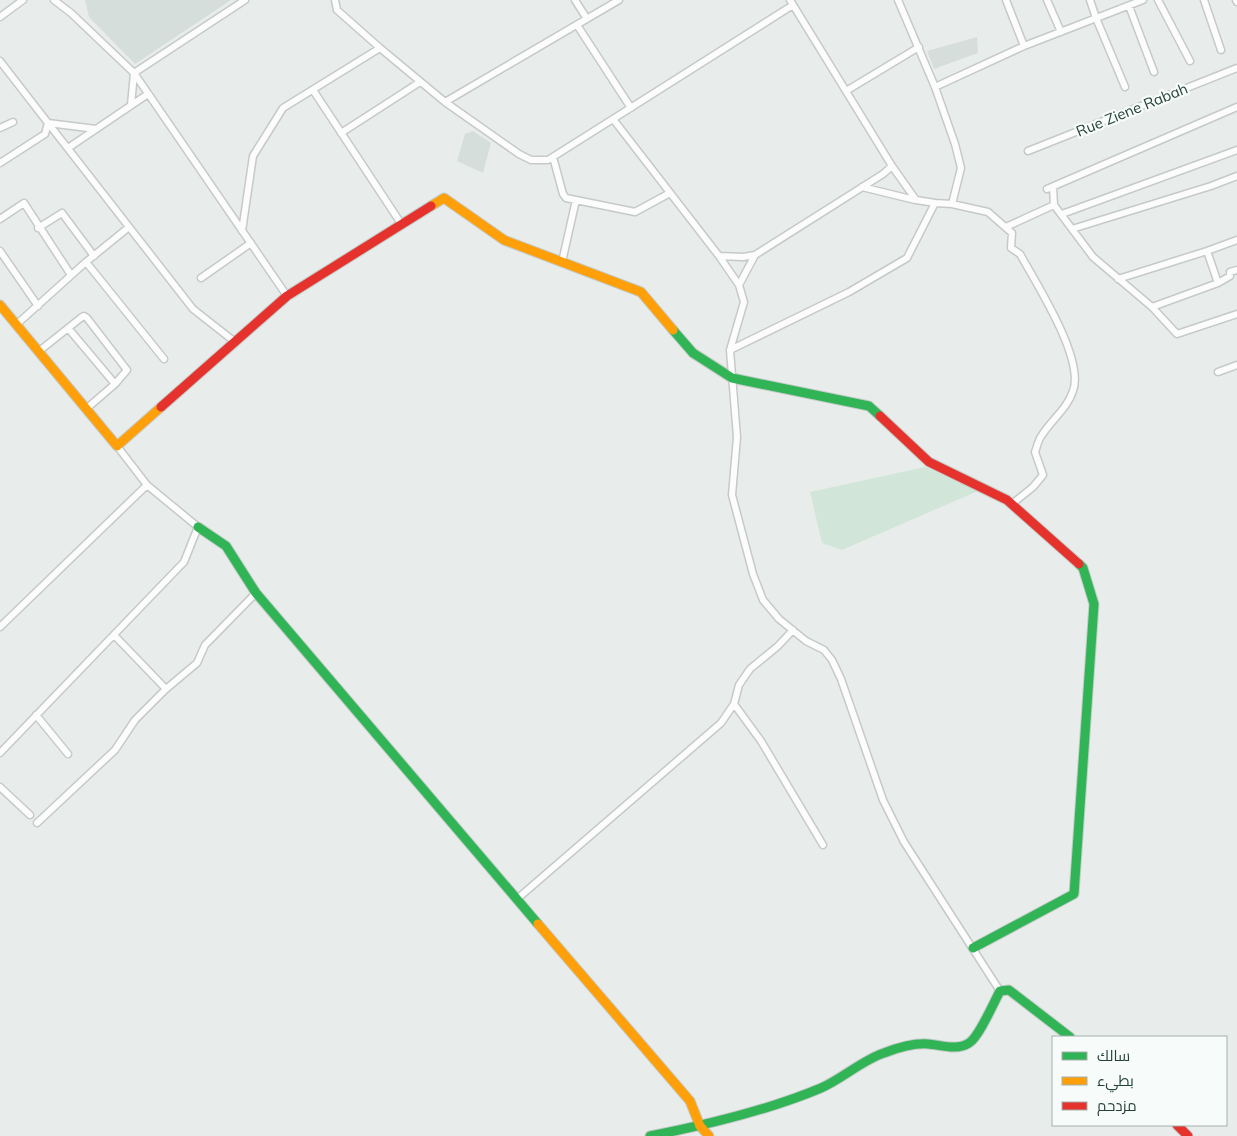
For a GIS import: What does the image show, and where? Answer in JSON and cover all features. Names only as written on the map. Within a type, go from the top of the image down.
[{"type":"street","points":[[0,17],[23,0]]},
{"type":"street","points":[[54,0],[71,13],[134,72],[287,296]]},
{"type":"street","points":[[134,72],[245,0]]},
{"type":"street","points":[[335,0],[337,10],[445,102],[519,154],[531,160],[539,161],[548,160],[553,157],[792,3],[892,166],[916,200]]},
{"type":"street","points":[[575,0],[587,19]]},
{"type":"street","points":[[445,102],[619,0]]},
{"type":"street","points":[[898,0],[935,87],[955,144],[961,168],[952,204]]},
{"type":"street","points":[[1006,0],[1024,46]]},
{"type":"street","points":[[1047,0],[1060,32]]},
{"type":"street","points":[[1090,0],[1126,87]]},
{"type":"street","points":[[1119,0],[1125,7],[1154,72]]},
{"type":"street","points":[[935,87],[1024,46],[1143,0]]},
{"type":"street","points":[[1158,0],[1190,61]]},
{"type":"street","points":[[1204,0],[1221,50]]},
{"type":"street","points":[[577,25],[631,108]]},
{"type":"street","points":[[846,91],[919,47]]},
{"type":"street","points":[[242,231],[253,156],[284,108],[380,48]]},
{"type":"street","points":[[0,61],[193,309],[235,342]]},
{"type":"street","name":"Rue Ziene Rabah","points":[[1028,151],[1237,68]]},
{"type":"street","points":[[131,106],[134,72]]},
{"type":"street","points":[[342,133],[420,82]]},
{"type":"street","points":[[312,90],[402,225]]},
{"type":"street","points":[[68,148],[148,94]]},
{"type":"street","points":[[1237,107],[1050,188],[1054,205],[1093,257],[1152,307],[1177,334],[1237,314]]},
{"type":"street","points":[[613,119],[719,256],[739,285],[744,302],[730,350],[737,437],[732,495],[753,574],[763,600],[779,620],[806,641],[824,650],[832,660],[841,679],[883,800],[904,842],[1000,992]]},
{"type":"street","points":[[1,126],[13,122]]},
{"type":"street","points":[[48,123],[96,129]]},
{"type":"street","points":[[0,162],[45,134],[48,123]]},
{"type":"street","points":[[1062,214],[1237,150]]},
{"type":"street","points":[[553,157],[564,196],[576,200],[635,212],[670,193]]},
{"type":"street","points":[[719,256],[743,257],[755,255],[892,166]]},
{"type":"street","points":[[1072,229],[1211,186],[1237,176]]},
{"type":"street","points":[[862,187],[916,200],[952,204],[988,212],[1012,233],[1011,248],[1020,254],[1056,317],[1072,359],[1074,390],[1067,406],[1041,436],[1035,452],[1043,475],[1033,487],[1012,504]]},
{"type":"street","points":[[117,446],[287,296],[444,198],[504,240],[641,292],[693,352],[732,378],[869,406],[929,462],[1012,504],[1083,568],[1094,604],[1074,894],[973,948]]},
{"type":"street","points":[[562,262],[576,200]]},
{"type":"street","points":[[0,219],[24,203],[38,228],[71,275]]},
{"type":"street","points":[[730,350],[849,292],[907,258],[935,203]]},
{"type":"street","points":[[1006,227],[1054,205]]},
{"type":"street","points":[[38,228],[62,213],[94,256]]},
{"type":"street","points":[[17,324],[86,262],[129,227]]},
{"type":"street","points":[[1118,279],[1237,240]]},
{"type":"street","points":[[201,278],[250,243]]},
{"type":"street","points":[[0,251],[38,306]]},
{"type":"street","points":[[1207,251],[1218,283]]},
{"type":"street","points":[[739,285],[755,255]]},
{"type":"street","points":[[86,262],[164,360]]},
{"type":"street","points":[[1152,307],[1218,283],[1230,276],[1230,272],[1237,270]]},
{"type":"street","points":[[0,305],[147,485],[198,527],[226,546],[256,593],[690,1101],[700,1126],[709,1136]]},
{"type":"street","points":[[38,352],[82,317],[87,318],[127,370],[115,384],[86,409]]},
{"type":"street","points":[[68,328],[115,384]]},
{"type":"street","points":[[1218,372],[1237,365]]},
{"type":"street","points":[[0,627],[147,485]]},
{"type":"street","points":[[0,753],[184,562],[198,527]]},
{"type":"street","points":[[37,823],[115,750],[135,720],[166,689],[197,663],[205,645],[256,593]]},
{"type":"street","points":[[517,899],[722,722],[734,704],[738,685],[750,669],[778,646],[793,630]]},
{"type":"street","points":[[114,635],[166,689]]},
{"type":"street","points":[[734,704],[761,741],[823,845]]},
{"type":"street","points":[[36,715],[68,754]]},
{"type":"street","points":[[0,786],[30,814]]},
{"type":"street","points":[[650,1136],[700,1126],[804,1096],[829,1085],[882,1053],[913,1045],[928,1044],[945,1047],[970,1043],[979,1032],[1000,992],[1009,990],[1069,1036]]},
{"type":"street","points":[[1178,1126],[1188,1136]]},
{"type":"shaded area","points":[[85,0],[231,0],[135,64],[89,17]]},
{"type":"shaded area","points":[[977,37],[978,53],[934,69],[927,51]]},
{"type":"shaded area","points":[[473,131],[491,143],[483,173],[457,161],[465,134]]},
{"type":"green space","points":[[925,467],[978,491],[842,550],[822,543],[810,492]]},
{"type":"traffic: fast","points":[[673,330],[693,353],[732,378],[869,406],[880,416]]},
{"type":"traffic: fast","points":[[198,527],[226,546],[256,593],[538,924]]},
{"type":"traffic: fast","points":[[973,948],[1074,894],[1094,604],[1083,568],[1079,564]]},
{"type":"traffic: fast","points":[[650,1136],[737,1116],[801,1096],[829,1084],[876,1056],[900,1048],[923,1044],[959,1047],[969,1043],[986,1019],[1000,991],[1009,990],[1069,1036]]},
{"type":"traffic: slow","points":[[431,206],[444,198],[504,240],[641,292],[673,330]]},
{"type":"traffic: slow","points":[[0,305],[117,446],[161,407]]},
{"type":"traffic: slow","points":[[538,924],[690,1101],[700,1126],[709,1136]]},
{"type":"traffic: jam","points":[[161,407],[287,296],[431,206]]},
{"type":"traffic: jam","points":[[880,416],[929,462],[1007,500],[1079,564]]},
{"type":"traffic: jam","points":[[1178,1126],[1188,1136]]}]
